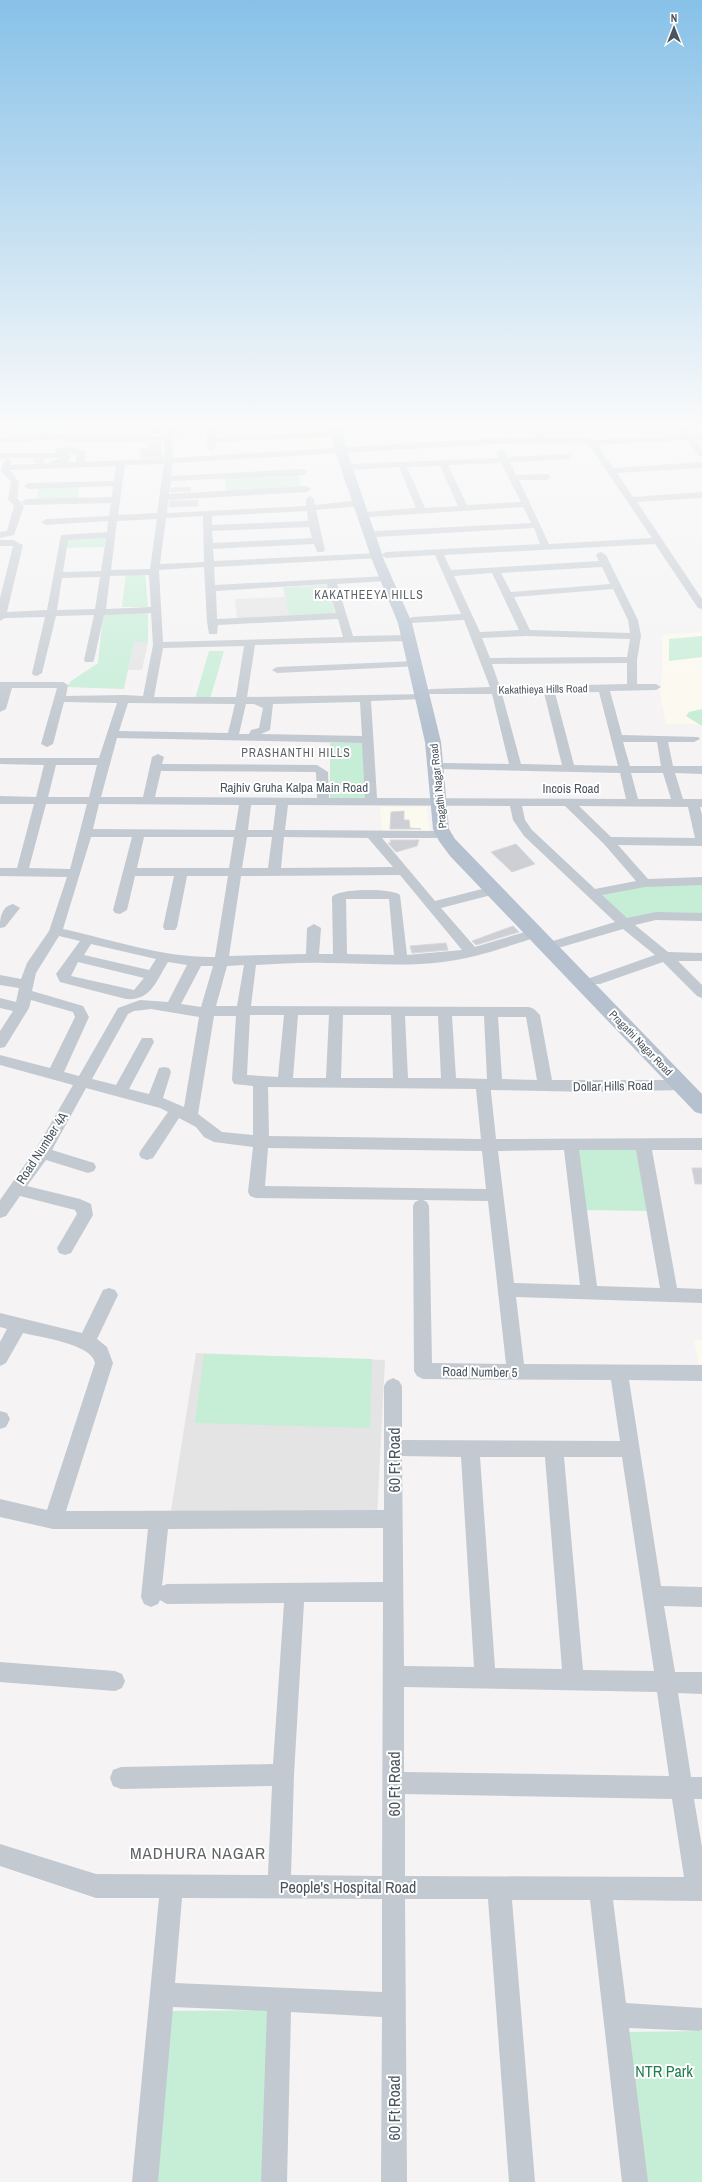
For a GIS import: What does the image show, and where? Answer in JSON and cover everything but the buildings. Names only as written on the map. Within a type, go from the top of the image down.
[{"type":"main road","name":"Pragathi Nagar Road","points":[[371,527],[381,556],[412,620],[427,694],[433,742],[444,802],[450,827],[455,838],[702,1092]]},
{"type":"main road","name":"Pragathi Nagar Road","points":[[373,527],[376,534],[385,578],[405,623],[416,664],[440,733],[444,766],[444,802],[439,819],[443,834],[456,852],[702,1107]]},
{"type":"street","points":[[0,535],[11,533],[13,527]]},
{"type":"street","points":[[89,660],[100,612],[111,527]]},
{"type":"street","points":[[148,699],[158,645],[154,569],[161,527]]},
{"type":"street","points":[[214,643],[207,528],[238,527]]},
{"type":"street","points":[[314,527],[322,559]]},
{"type":"street","points":[[376,534],[504,527]]},
{"type":"street","points":[[538,527],[546,546]]},
{"type":"street","points":[[649,527],[702,606]]},
{"type":"street","points":[[37,673],[51,614],[64,537],[110,534]]},
{"type":"street","points":[[208,546],[317,541]]},
{"type":"street","points":[[58,575],[438,552],[658,541]]},
{"type":"street","points":[[0,543],[13,543],[18,545],[0,616],[156,610]]},
{"type":"street","points":[[596,544],[633,620],[636,636],[632,660],[632,688]]},
{"type":"street","points":[[438,552],[466,617],[476,635],[496,690],[516,767]]},
{"type":"street","points":[[447,573],[605,564]]},
{"type":"street","points":[[495,570],[526,633]]},
{"type":"street","points":[[210,588],[385,578]]},
{"type":"street","points":[[331,581],[349,640]]},
{"type":"street","points":[[507,595],[616,586]]},
{"type":"street","points":[[690,587],[702,586]]},
{"type":"street","points":[[212,622],[342,616]]},
{"type":"street","points":[[412,620],[466,617]]},
{"type":"street","points":[[476,635],[526,633],[636,636]]},
{"type":"street","points":[[158,645],[409,638]]},
{"type":"street","points":[[234,736],[250,643]]},
{"type":"street","points":[[485,661],[632,660]]},
{"type":"street","points":[[277,670],[416,664]]},
{"type":"street","points":[[0,709],[4,685],[63,685],[47,744]]},
{"type":"street","name":"Kakathieya Hills Road","points":[[60,699],[124,698],[260,702],[365,698],[496,690],[656,687]]},
{"type":"street","points":[[604,688],[626,768],[633,802]]},
{"type":"street","points":[[549,689],[569,768]]},
{"type":"street","points":[[0,1044],[4,1029],[25,996],[29,973],[56,931],[75,873],[104,762],[124,698]]},
{"type":"street","points":[[365,698],[371,801]]},
{"type":"street","points":[[260,702],[269,706],[264,730],[255,734],[246,729],[250,706],[260,702]]},
{"type":"street","points":[[113,734],[234,736],[255,734],[367,740]]},
{"type":"street","points":[[618,738],[694,739]]},
{"type":"street","points":[[662,739],[668,770],[678,802]]},
{"type":"street","points":[[0,761],[104,762]]},
{"type":"street","points":[[22,872],[50,762]]},
{"type":"street","points":[[148,801],[157,762],[317,769],[322,772],[323,800]]},
{"type":"street","points":[[444,766],[702,770]]},
{"type":"street","name":"Rajhiv Gruha Kalpa Main Road","points":[[0,800],[323,800],[444,802]]},
{"type":"street","points":[[147,1154],[184,1114],[207,1012],[221,961],[233,872],[242,833],[246,801]]},
{"type":"street","points":[[274,872],[282,801]]},
{"type":"street","name":"Incois Road","points":[[444,802],[697,803]]},
{"type":"street","points":[[515,802],[519,820],[528,833],[624,923],[665,956],[702,993]]},
{"type":"street","points":[[568,802],[608,841],[645,883]]},
{"type":"street","points":[[608,841],[702,842],[697,803]]},
{"type":"street","points":[[86,833],[443,834]]},
{"type":"street","points":[[120,910],[140,833]]},
{"type":"street","points":[[372,834],[401,871],[472,953]]},
{"type":"street","points":[[130,872],[401,871]]},
{"type":"street","points":[[0,872],[75,873]]},
{"type":"street","points":[[170,927],[181,872]]},
{"type":"street","points":[[594,894],[645,883],[702,881]]},
{"type":"street","points":[[432,906],[494,890]]},
{"type":"street","points":[[340,960],[339,898],[343,895],[392,895],[395,898],[401,960]]},
{"type":"street","points":[[0,924],[13,908]]},
{"type":"street","points":[[558,944],[624,923],[656,916],[702,917]]},
{"type":"street","points":[[312,959],[314,928]]},
{"type":"street","points":[[56,931],[164,957],[196,962],[312,959],[401,960],[442,958],[472,953],[535,933]]},
{"type":"street","points":[[88,939],[63,974],[65,980],[136,995],[142,992],[164,957]]},
{"type":"street","points":[[595,981],[665,956],[702,957]]},
{"type":"street","points":[[75,957],[153,975]]},
{"type":"street","points":[[172,1008],[196,962]]},
{"type":"street","name":"Dollar Hills Road","points":[[250,966],[243,1012],[239,1080],[285,1083],[450,1083],[594,1087],[681,1085]]},
{"type":"street","points":[[0,980],[25,996],[78,1009],[81,1013],[82,1017],[55,1074]]},
{"type":"street","points":[[0,1002],[25,996]]},
{"type":"street","name":"Road Number 4A","points":[[0,1212],[42,1153],[123,1011],[135,1004],[207,1012],[243,1012]]},
{"type":"street","points":[[243,1012],[336,1010],[528,1012],[533,1015],[545,1086]]},
{"type":"street","points":[[333,1082],[336,1010]]},
{"type":"street","points":[[398,1010],[401,1083]]},
{"type":"street","points":[[285,1083],[290,1011]]},
{"type":"street","points":[[445,1011],[450,1083]]},
{"type":"street","points":[[491,1011],[490,1085],[483,1092],[516,1372]]},
{"type":"street","points":[[120,1091],[146,1042]]},
{"type":"street","points":[[0,1060],[154,1101],[201,1123],[209,1133],[219,1138],[261,1142],[490,1145],[571,1146],[702,1144]]},
{"type":"street","points":[[154,1101],[164,1072]]},
{"type":"street","points":[[260,1081],[261,1142],[256,1192],[495,1195]]},
{"type":"street","points":[[643,1145],[670,1295]]},
{"type":"street","points":[[571,1146],[589,1292]]},
{"type":"street","points":[[42,1153],[88,1167]]},
{"type":"street","points":[[16,1189],[80,1205],[85,1208],[85,1215],[65,1248]]},
{"type":"street","name":"Road Number 5","points":[[421,1206],[423,1371],[702,1374]]},
{"type":"street","points":[[507,1290],[702,1296]]},
{"type":"street","points":[[87,1342],[109,1295]]},
{"type":"street","points":[[0,1320],[18,1326],[87,1342],[98,1348],[104,1356],[104,1363],[53,1520]]},
{"type":"street","points":[[0,1358],[18,1326]]},
{"type":"street","points":[[619,1373],[680,1788],[699,1889]]},
{"type":"street","name":"60 Ft Road","points":[[393,1386],[394,2182]]},
{"type":"street","points":[[394,1448],[630,1449]]},
{"type":"street","points":[[470,1448],[485,1678]]},
{"type":"street","points":[[554,1449],[573,1680]]},
{"type":"street","points":[[0,1508],[53,1520],[160,1521],[394,1519]]},
{"type":"street","points":[[160,1521],[159,1596],[295,1592],[394,1592]]},
{"type":"street","points":[[279,1887],[283,1775],[295,1592]]},
{"type":"street","points":[[652,1596],[702,1597]]},
{"type":"street","points":[[0,1672],[115,1681]]},
{"type":"street","points":[[394,1676],[702,1683]]},
{"type":"street","points":[[121,1778],[283,1775]]},
{"type":"street","points":[[394,1783],[702,1788]]},
{"type":"street","name":"People's Hospital Road","points":[[0,1855],[96,1886],[699,1889]]},
{"type":"street","points":[[144,2182],[172,1886]]},
{"type":"street","points":[[500,1888],[522,2182]]},
{"type":"street","points":[[600,1888],[635,2182]]},
{"type":"street","points":[[161,1994],[394,2005]]},
{"type":"street","points":[[274,2182],[279,1999]]},
{"type":"street","points":[[615,2015],[618,2017],[699,2019]]},
{"type":"shaded area","points":[[331,584],[338,615],[237,620],[235,599],[284,597],[283,587]]},
{"type":"shaded area","points":[[702,632],[702,727],[699,724],[666,724],[660,694],[662,674],[662,635]]},
{"type":"shaded area","points":[[134,642],[148,642],[142,670],[128,670]]},
{"type":"shaded area","points":[[380,807],[427,807],[430,833],[382,833]]},
{"type":"shaded area","points":[[694,1340],[702,1340],[702,1371],[700,1371]]},
{"type":"shaded area","points":[[196,1353],[385,1360],[377,1517],[170,1517]]},
{"type":"green space","points":[[106,537],[104,547],[65,548],[66,538]]},
{"type":"green space","points":[[126,573],[145,573],[148,607],[122,607]]},
{"type":"green space","points":[[330,586],[334,615],[289,617],[285,588]]},
{"type":"green space","points":[[148,612],[148,642],[134,642],[124,689],[67,687],[71,681],[98,663],[103,614]]},
{"type":"green space","points":[[702,636],[702,657],[669,661],[669,639]]},
{"type":"green space","points":[[209,651],[224,651],[210,699],[195,699]]},
{"type":"green space","points":[[702,709],[702,726],[686,716],[689,712]]},
{"type":"green space","points":[[330,743],[367,743],[368,799],[330,799]]},
{"type":"green space","points":[[702,883],[702,916],[629,920],[602,897],[602,893],[648,886]]},
{"type":"green space","points":[[576,1149],[638,1150],[648,1211],[584,1210]]},
{"type":"green space","points":[[204,1354],[372,1359],[370,1428],[195,1423]]},
{"type":"green space","points":[[271,2010],[266,2182],[157,2182],[169,2011]]},
{"type":"green space","name":"NTR Park","points":[[702,2031],[702,2182],[640,2182],[622,2032]]},
{"type":"district","name":"KAKATHEEYA HILLS","points":[[369,595]]},
{"type":"district","name":"PRASHANTHI HILLS","points":[[296,753]]},
{"type":"district","name":"MADHURA NAGAR","points":[[198,1852]]}]
